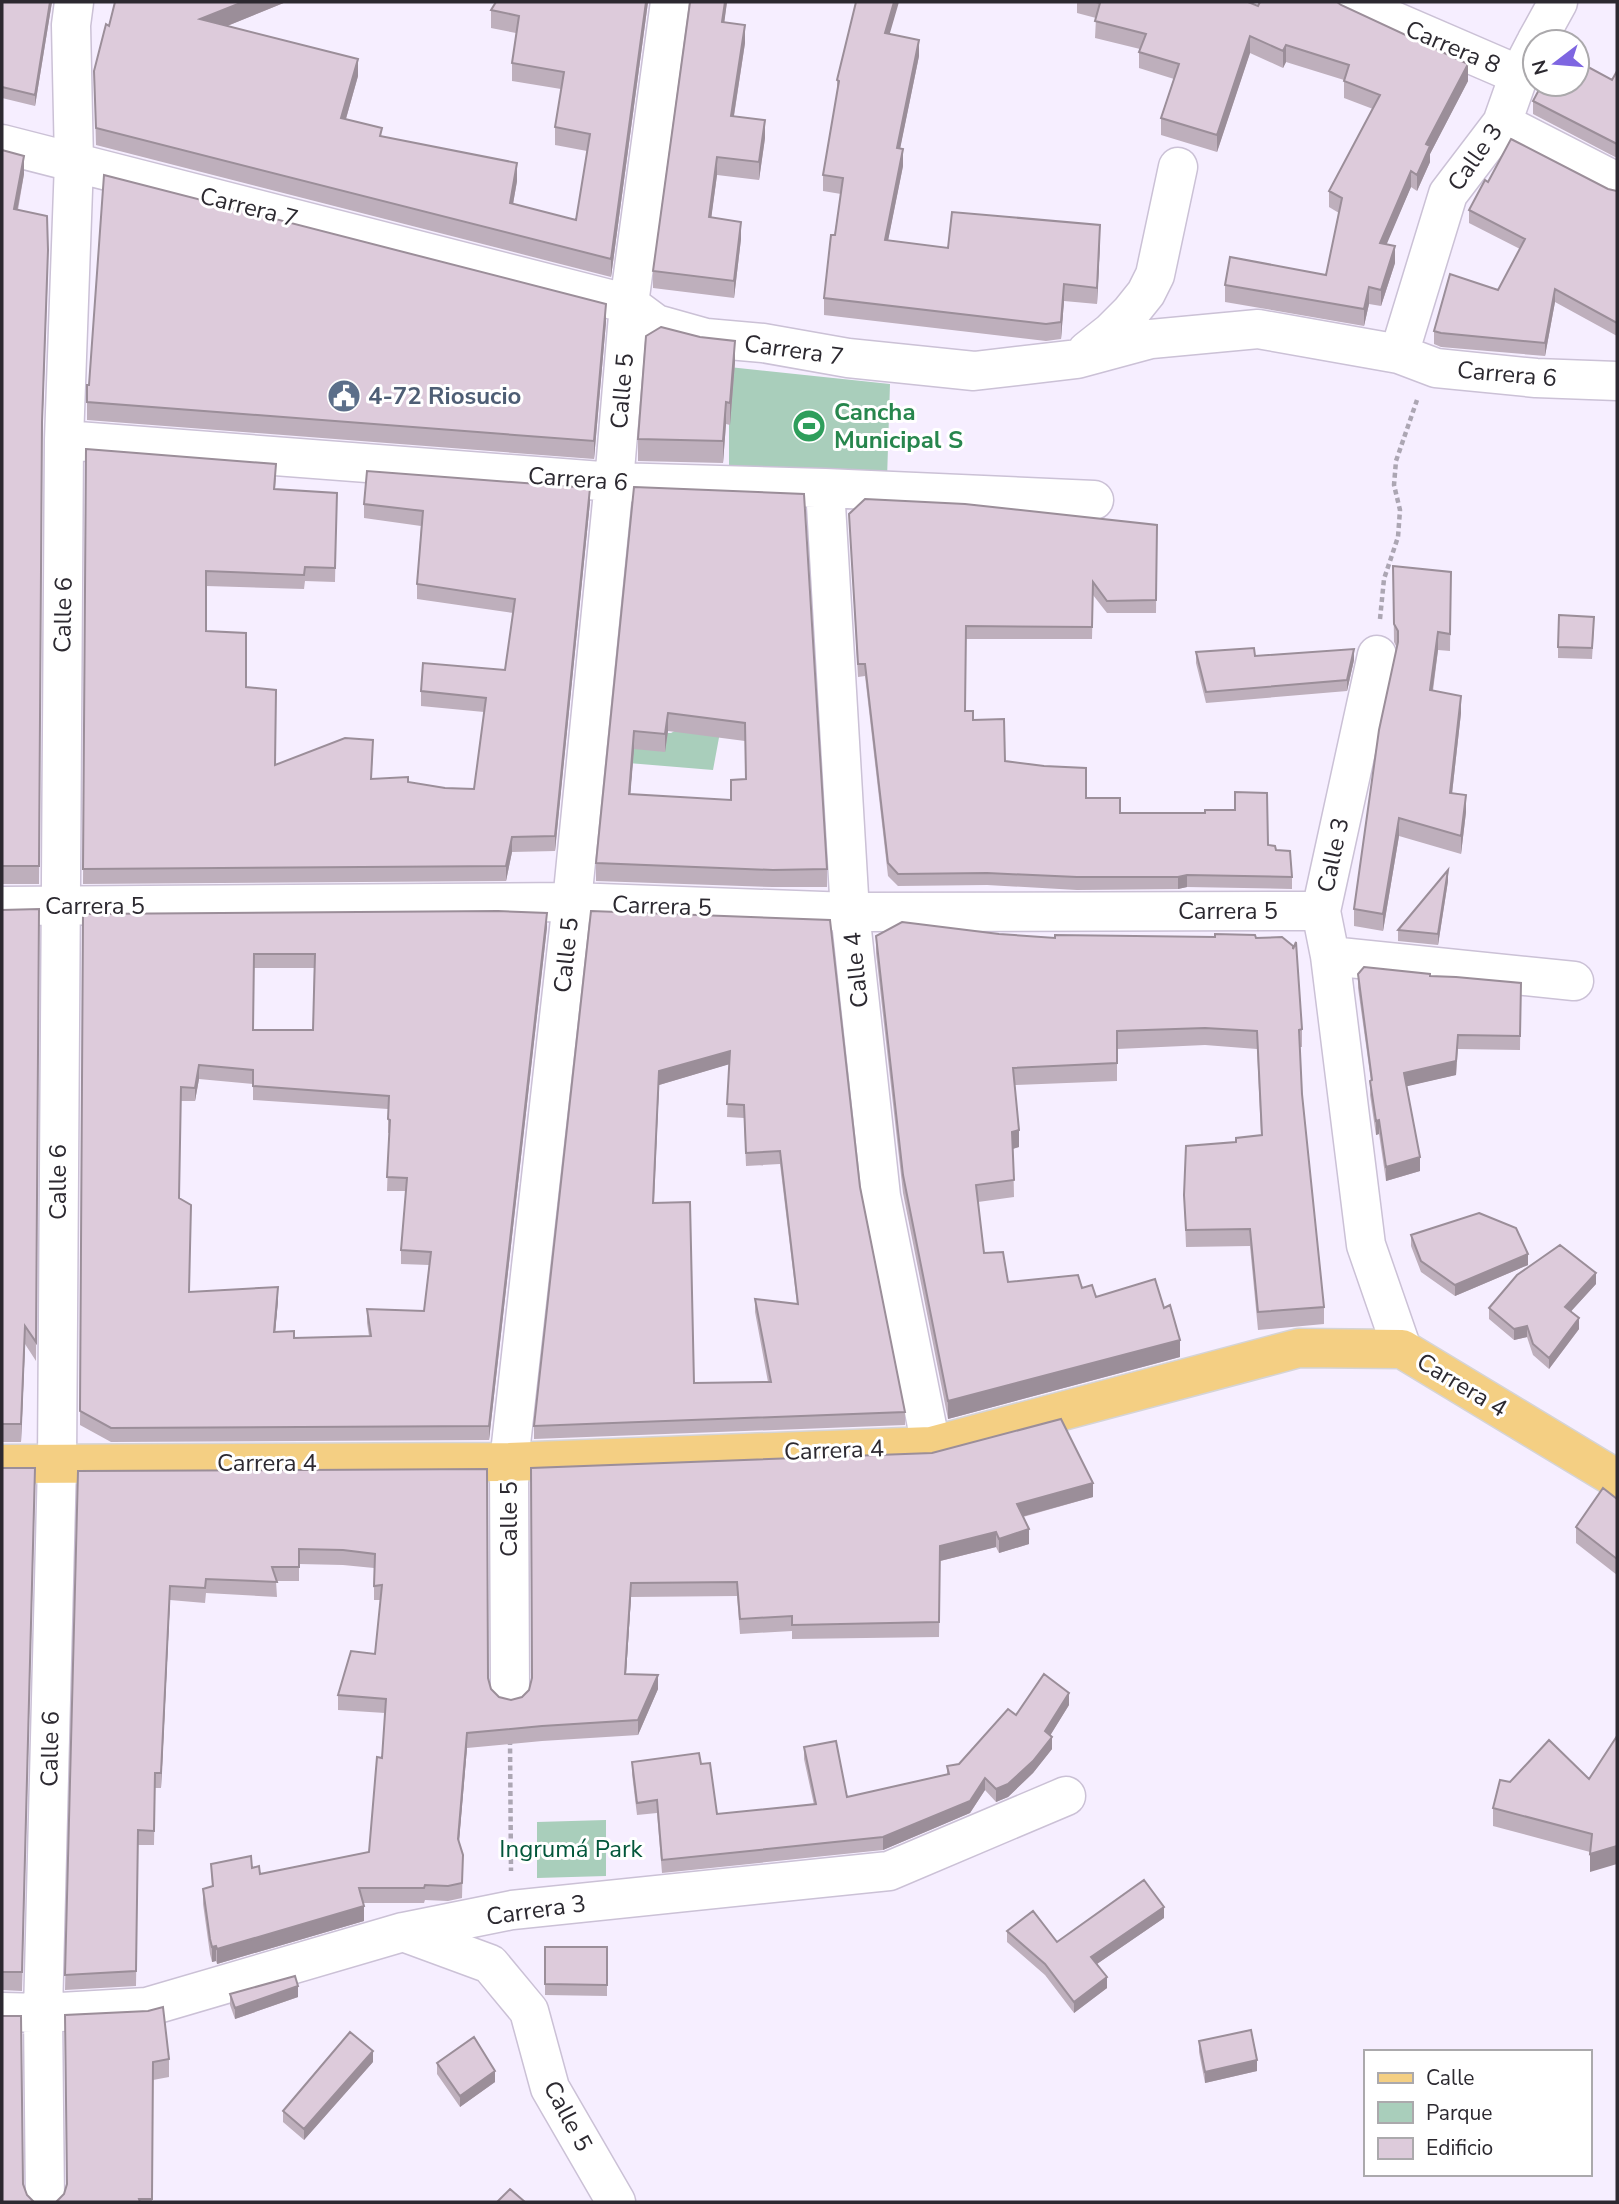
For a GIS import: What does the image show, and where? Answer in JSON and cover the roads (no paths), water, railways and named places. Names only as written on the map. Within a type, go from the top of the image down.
[{"type":"main road","name":"Carrera 4","points":[[2,1464],[509,1462],[931,1446],[1299,1348],[1402,1349],[1617,1479]]},
{"type":"street","name":"Calle 6","points":[[45,2202],[43,2013],[57,1464],[64,440],[74,162],[71,25],[74,2]]},
{"type":"street","name":"Calle 6","points":[[74,162],[98,2]]},
{"type":"street","name":"Calle 5","points":[[510,1693],[509,1462],[572,902],[629,303],[670,2]]},
{"type":"street","name":"Carrera 8","points":[[1350,2],[1521,51]]},
{"type":"street","name":"Calle 3","points":[[1544,28],[1558,2]]},
{"type":"street","name":"Calle 3","points":[[1399,354],[1448,194],[1502,123],[1521,76]]},
{"type":"street","points":[[1502,123],[1617,182]]},
{"type":"street","name":"Carrera 7","points":[[2,144],[629,303],[656,324],[706,338],[763,343],[848,358],[974,371],[1077,359],[1151,339],[1258,330],[1399,354]]},
{"type":"street","points":[[1077,359],[1111,332],[1146,293],[1154,275],[1178,167]]},
{"type":"street","name":"Carrera 6","points":[[1399,354],[1436,368],[1536,378],[1617,382]]},
{"type":"street","name":"Carrera 6","points":[[64,440],[614,482],[1094,500]]},
{"type":"street","name":"Calle 4","points":[[825,488],[850,912],[881,1196],[931,1446]]},
{"type":"street","name":"Calle 3","points":[[1377,654],[1321,911],[1366,1245],[1402,1349]]},
{"type":"street","name":"Carrera 5","points":[[2,906],[572,902],[850,912],[1321,911]]},
{"type":"street","points":[[1329,956],[1574,981]]},
{"type":"street","name":"Carrera 3","points":[[2,2012],[43,2013],[147,2007],[403,1932],[512,1910],[889,1871],[1066,1796]]},
{"type":"street","name":"Calle 5","points":[[403,1932],[490,1964],[529,2011],[550,2088],[616,2202]]},
{"type":"place","name":"4-72 Riosucio","points":[[344,396]]},
{"type":"place","name":"Cancha Municipal S","points":[[809,426]]},
{"type":"park label","name":"Ingrumá Park","points":[[571,1849]]}]
